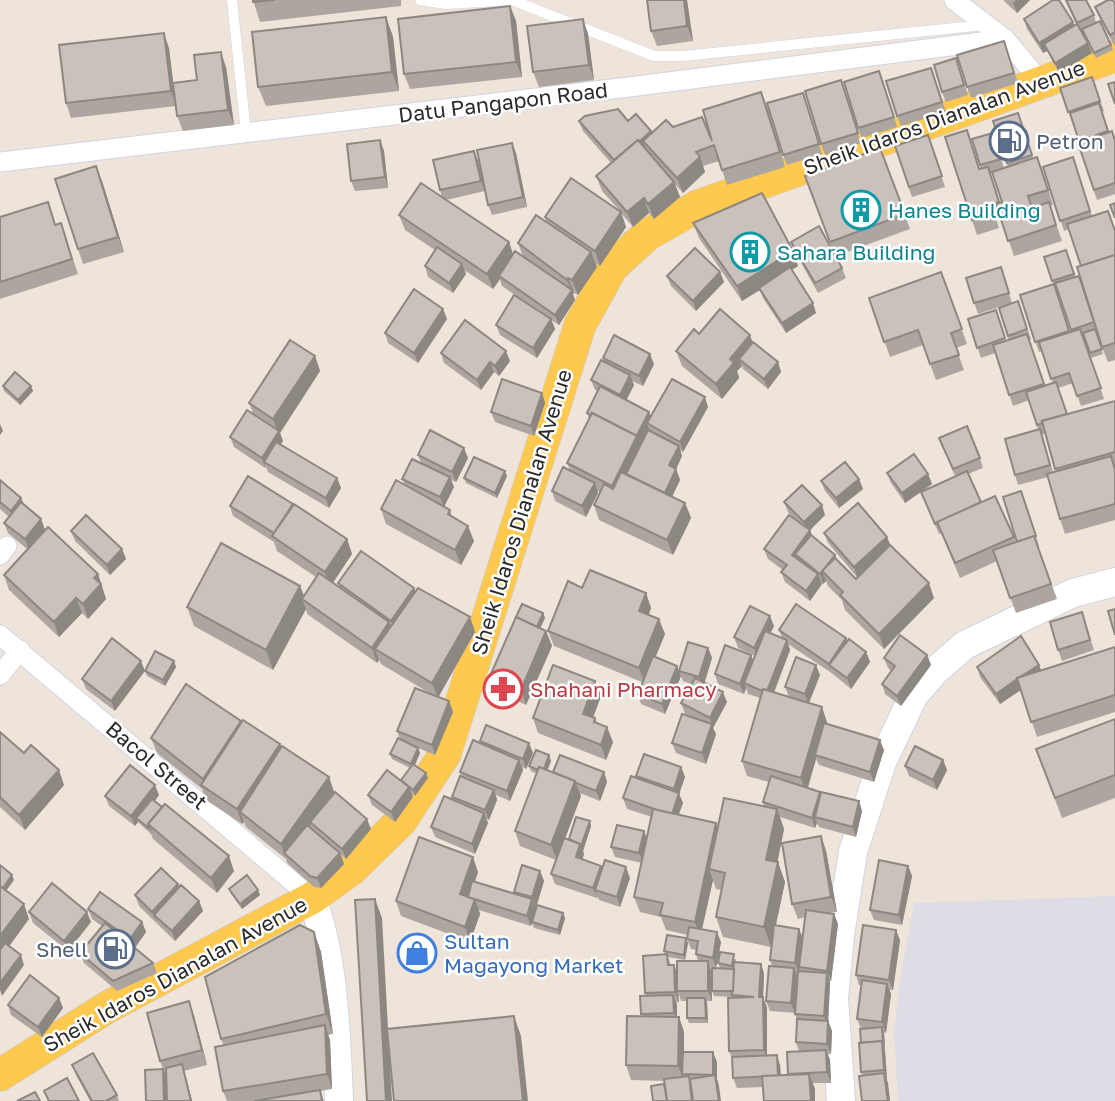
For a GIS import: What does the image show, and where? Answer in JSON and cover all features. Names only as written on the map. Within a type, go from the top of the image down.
[{"type":"main road","name":"Sheik Idaros Dianalan Avenue","points":[[0,1075],[106,1008],[312,898],[352,869],[401,821],[445,754],[580,326],[612,267],[647,235],[698,206],[1115,57]]},
{"type":"main road","points":[[841,1101],[834,999],[840,935],[853,852],[882,762],[914,695],[935,671],[965,645],[1073,593],[1115,582]]},
{"type":"main road","points":[[312,898],[323,929],[327,955],[337,1045],[339,1101]]},
{"type":"street","points":[[954,0],[1005,38],[1041,82]]},
{"type":"street","name":"Datu Pangapon Road","points":[[0,162],[657,84],[1005,38]]},
{"type":"street","name":"Bacol Street","points":[[0,635],[312,898]]},
{"type":"street","points":[[0,675],[20,650]]},
{"type":"lane","points":[[232,0],[246,133]]},
{"type":"lane","points":[[420,0],[446,4],[512,0],[654,56],[986,25]]},
{"type":"shaded area","points":[[1115,896],[1115,1101],[898,1101],[894,1032],[914,903]]},
{"type":"building","points":[[647,0],[684,0],[687,26],[651,31]]},
{"type":"building","points":[[1053,0],[1059,0],[1073,22],[1039,43],[1024,19]]},
{"type":"building","points":[[1066,0],[1086,0],[1094,15],[1077,23]]},
{"type":"building","points":[[1108,0],[1115,3],[1115,32],[1110,35],[1095,7]]},
{"type":"building","points":[[510,6],[516,62],[404,74],[398,19]]},
{"type":"building","points":[[386,17],[392,72],[258,87],[252,32]]},
{"type":"building","points":[[583,19],[589,65],[533,72],[527,26]]},
{"type":"building","points":[[1100,21],[1111,45],[1094,53],[1082,29]]},
{"type":"building","points":[[1077,24],[1088,43],[1055,63],[1044,44]]},
{"type":"building","points":[[164,33],[171,91],[66,103],[59,45]]},
{"type":"building","points":[[1004,41],[1014,73],[967,87],[957,55]]},
{"type":"building","points":[[221,52],[228,110],[177,116],[173,83],[197,80],[194,55]]},
{"type":"building","points":[[956,58],[964,85],[942,92],[934,65]]},
{"type":"building","points":[[931,68],[942,102],[897,116],[886,81]]},
{"type":"building","points":[[879,71],[894,117],[858,128],[844,82]]},
{"type":"building","points":[[1092,77],[1100,101],[1068,112],[1060,88]]},
{"type":"building","points":[[841,80],[858,133],[821,144],[805,91]]},
{"type":"building","points":[[1115,82],[1115,104],[1108,84]]},
{"type":"building","points":[[761,92],[780,152],[722,170],[714,145],[696,152],[700,157],[677,178],[643,141],[666,120],[673,127],[702,117],[712,141],[703,110]]},
{"type":"building","points":[[803,93],[819,144],[783,155],[767,103]]},
{"type":"building","points":[[1099,103],[1108,131],[1079,141],[1070,113]]},
{"type":"building","points":[[618,109],[628,121],[636,114],[651,131],[614,160],[579,121],[585,116]]},
{"type":"building","points":[[1018,113],[1032,155],[1007,163],[993,121]]},
{"type":"building","points":[[967,130],[979,169],[988,167],[999,202],[990,204],[993,213],[972,220],[945,137]]},
{"type":"building","points":[[1112,131],[1115,141],[1115,183],[1094,190],[1078,143]]},
{"type":"building","points":[[993,133],[1001,159],[980,165],[972,139]]},
{"type":"building","points":[[928,135],[942,176],[909,187],[895,146]]},
{"type":"building","points":[[380,140],[385,177],[351,181],[347,144]]},
{"type":"building","points":[[638,140],[674,182],[648,204],[644,198],[627,212],[596,176]]},
{"type":"building","points":[[512,143],[523,197],[488,205],[477,150]]},
{"type":"building","name":"Hanes Building","points":[[880,148],[905,214],[830,242],[805,176]]},
{"type":"building","points":[[474,151],[481,181],[440,190],[433,160]]},
{"type":"building","points":[[1037,157],[1048,190],[1028,196],[1032,208],[1049,202],[1056,225],[1008,241],[996,204],[1002,202],[992,172]]},
{"type":"building","points":[[1073,157],[1090,211],[1060,221],[1043,167]]},
{"type":"building","points":[[96,166],[118,237],[78,249],[55,179]]},
{"type":"building","points":[[571,178],[621,212],[595,251],[545,217]]},
{"type":"building","points":[[421,183],[509,242],[487,274],[399,215]]},
{"type":"building","name":"Sahara Building","points":[[762,193],[793,251],[737,286],[693,223]]},
{"type":"building","points":[[48,202],[55,225],[61,223],[72,259],[0,282],[0,217]]},
{"type":"building","points":[[1115,203],[1115,218],[1110,205]]},
{"type":"building","points":[[1108,211],[1115,231],[1115,255],[1081,266],[1067,224]]},
{"type":"building","points":[[536,215],[591,252],[572,280],[567,280],[518,243]]},
{"type":"building","points":[[819,226],[842,268],[815,283],[791,242]]},
{"type":"building","points":[[437,247],[462,264],[449,283],[425,266]]},
{"type":"building","points":[[695,248],[720,272],[693,301],[667,276]]},
{"type":"building","points":[[1066,250],[1074,274],[1052,281],[1044,257]]},
{"type":"building","points":[[515,251],[572,290],[555,315],[499,276]]},
{"type":"building","points":[[1115,255],[1115,343],[1102,347],[1077,267]]},
{"type":"building","points":[[790,267],[813,303],[782,323],[759,288]]},
{"type":"building","points":[[1001,267],[1009,293],[974,303],[966,278]]},
{"type":"building","points":[[941,272],[962,329],[951,333],[959,355],[930,364],[918,330],[884,342],[869,298]]},
{"type":"building","points":[[1079,276],[1094,322],[1071,330],[1055,283]]},
{"type":"building","points":[[1054,284],[1069,331],[1035,342],[1020,295]]},
{"type":"building","points":[[414,289],[443,309],[414,353],[385,333]]},
{"type":"building","points":[[514,295],[551,319],[533,348],[496,325]]},
{"type":"building","points":[[1018,301],[1027,329],[1008,336],[999,308]]},
{"type":"building","points":[[720,309],[750,335],[730,359],[734,363],[716,384],[676,351],[694,329],[699,334]]},
{"type":"building","points":[[996,310],[1005,338],[977,348],[968,319]]},
{"type":"building","points":[[465,320],[506,351],[495,366],[490,362],[477,380],[441,353]]},
{"type":"building","points":[[1080,329],[1101,388],[1077,396],[1069,373],[1051,379],[1039,342]]},
{"type":"building","points":[[1095,329],[1102,349],[1090,353],[1083,333]]},
{"type":"building","points":[[1027,334],[1044,384],[1009,395],[993,345]]},
{"type":"building","points":[[614,335],[650,354],[639,376],[603,358]]},
{"type":"building","points":[[290,340],[315,356],[273,419],[249,403]]},
{"type":"building","points":[[753,342],[778,362],[764,379],[739,359]]},
{"type":"building","points":[[601,360],[630,375],[620,395],[591,380]]},
{"type":"building","points":[[15,372],[31,386],[18,400],[3,386]]},
{"type":"building","points":[[502,379],[542,393],[531,426],[491,412]]},
{"type":"building","points":[[672,379],[705,397],[680,442],[647,423]]},
{"type":"building","points":[[1056,382],[1067,414],[1037,425],[1026,392]]},
{"type":"building","points":[[600,386],[649,412],[637,436],[587,413]]},
{"type":"building","points":[[1115,401],[1115,452],[1055,469],[1042,421]]},
{"type":"building","points":[[247,410],[279,431],[262,458],[230,437]]},
{"type":"building","points":[[592,413],[637,436],[612,486],[567,463]]},
{"type":"building","points":[[967,426],[980,458],[953,469],[939,438]]},
{"type":"building","points":[[1040,429],[1050,465],[1015,475],[1005,439]]},
{"type":"building","points":[[430,430],[464,448],[452,472],[418,455]]},
{"type":"building","points":[[648,430],[679,446],[669,465],[676,469],[665,493],[626,474]]},
{"type":"building","points":[[276,442],[337,478],[326,498],[264,462]]},
{"type":"building","points":[[914,454],[928,474],[902,493],[887,473]]},
{"type":"building","points":[[1111,456],[1115,470],[1115,504],[1060,519],[1047,474]]},
{"type":"building","points":[[474,457],[505,471],[495,493],[464,478]]},
{"type":"building","points":[[412,459],[450,477],[440,497],[402,479]]},
{"type":"building","points":[[845,462],[859,479],[836,498],[821,481]]},
{"type":"building","points":[[563,467],[595,483],[582,506],[552,491]]},
{"type":"building","points":[[967,471],[981,502],[935,524],[921,492]]},
{"type":"building","points":[[621,472],[685,503],[667,540],[594,505],[604,484],[613,489]]},
{"type":"building","points":[[248,476],[293,504],[274,533],[230,506]]},
{"type":"building","points":[[0,480],[21,498],[11,511],[0,502]]},
{"type":"building","points":[[396,480],[450,510],[448,514],[468,526],[455,550],[381,509]]},
{"type":"building","points":[[802,485],[822,505],[804,522],[784,502]]},
{"type":"building","points":[[1021,491],[1036,536],[1017,542],[1003,497]]},
{"type":"building","points":[[995,496],[1014,537],[955,563],[937,522]]},
{"type":"building","points":[[21,502],[41,519],[25,539],[4,523]]},
{"type":"building","points":[[858,503],[887,537],[854,567],[824,533]]},
{"type":"building","points":[[294,504],[347,539],[325,572],[272,536]]},
{"type":"building","points":[[86,515],[122,549],[107,565],[71,531]]},
{"type":"building","points":[[789,515],[810,530],[792,555],[818,574],[806,591],[781,572],[787,565],[764,549]]},
{"type":"building","points":[[48,527],[98,574],[94,578],[101,584],[83,604],[76,598],[54,622],[4,575]]},
{"type":"building","points":[[811,535],[835,555],[820,574],[795,554]]},
{"type":"building","points":[[1034,536],[1051,584],[1010,598],[993,550]]},
{"type":"building","points":[[221,543],[300,586],[266,650],[187,607]]},
{"type":"building","points":[[890,545],[929,583],[879,634],[840,595],[843,592],[822,571],[835,558],[856,579]]},
{"type":"building","points":[[361,551],[414,588],[391,621],[338,583]]},
{"type":"building","points":[[590,570],[646,593],[639,611],[659,619],[639,668],[548,631],[568,581],[582,588]]},
{"type":"building","points":[[319,573],[389,622],[372,648],[302,599]]},
{"type":"building","points":[[418,588],[470,617],[432,683],[375,649]]},
{"type":"building","points":[[522,604],[543,613],[537,627],[516,617]]},
{"type":"building","points":[[796,604],[846,638],[829,664],[779,630]]},
{"type":"building","points":[[750,606],[770,616],[754,648],[734,637]]},
{"type":"building","points":[[1115,609],[1115,635],[1108,611]]},
{"type":"building","points":[[1082,612],[1090,640],[1058,650],[1050,622]]},
{"type":"building","points":[[516,617],[546,631],[521,690],[490,676]]},
{"type":"building","points":[[765,631],[787,640],[767,691],[762,691],[744,683]]},
{"type":"building","points":[[900,635],[927,655],[897,696],[882,684],[895,666],[884,658]]},
{"type":"building","points":[[1021,636],[1039,665],[996,694],[977,667]]},
{"type":"building","points":[[112,638],[141,661],[111,701],[82,679]]},
{"type":"building","points":[[849,639],[866,652],[847,678],[829,665]]},
{"type":"building","points":[[688,642],[708,648],[699,677],[679,671]]},
{"type":"building","points":[[725,645],[751,655],[740,684],[715,674]]},
{"type":"building","points":[[1115,647],[1115,695],[1031,722],[1017,678]]},
{"type":"building","points":[[155,651],[174,661],[163,680],[145,671]]},
{"type":"building","points":[[653,656],[677,666],[662,704],[638,694]]},
{"type":"building","points":[[796,657],[816,665],[805,694],[785,687]]},
{"type":"building","points":[[553,665],[595,681],[583,714],[595,718],[594,722],[607,727],[601,745],[533,718]]},
{"type":"building","points":[[695,678],[723,692],[710,718],[681,703]]},
{"type":"building","points":[[186,684],[241,721],[203,779],[151,738]]},
{"type":"building","points":[[415,688],[449,701],[432,745],[397,731]]},
{"type":"building","points":[[763,689],[822,707],[801,778],[742,761]]},
{"type":"building","points":[[682,714],[712,724],[702,753],[672,743]]},
{"type":"building","points":[[1115,719],[1115,775],[1055,798],[1036,749]]},
{"type":"building","points":[[243,720],[280,744],[237,809],[201,785]]},
{"type":"building","points":[[824,723],[880,740],[870,772],[815,755]]},
{"type":"building","points":[[486,725],[529,743],[523,759],[480,741]]},
{"type":"building","points":[[0,732],[24,753],[31,745],[59,770],[19,815],[0,797]]},
{"type":"building","points":[[398,738],[418,748],[411,764],[390,754]]},
{"type":"building","points":[[473,740],[519,760],[507,791],[460,772]]},
{"type":"building","points":[[282,746],[329,777],[281,844],[240,812]]},
{"type":"building","points":[[915,746],[943,760],[933,780],[905,766]]},
{"type":"building","points":[[536,750],[549,755],[544,769],[539,767],[538,770],[529,766]]},
{"type":"building","points":[[644,754],[681,767],[674,789],[636,776]]},
{"type":"building","points":[[560,755],[604,772],[596,791],[553,772]]},
{"type":"building","points":[[413,764],[426,773],[413,790],[401,780]]},
{"type":"building","points":[[130,765],[155,785],[131,816],[105,796]]},
{"type":"building","points":[[539,767],[575,781],[551,845],[515,831]]},
{"type":"building","points":[[387,770],[409,787],[391,812],[368,795]]},
{"type":"building","points":[[460,776],[494,790],[485,810],[452,797]]},
{"type":"building","points":[[631,776],[679,793],[672,814],[623,798]]},
{"type":"building","points":[[771,776],[820,792],[812,818],[763,802]]},
{"type":"building","points":[[335,792],[367,819],[342,849],[310,822]]},
{"type":"building","points":[[821,792],[859,801],[853,827],[815,817]]},
{"type":"building","points":[[444,796],[484,813],[472,844],[431,827]]},
{"type":"building","points":[[724,798],[777,809],[766,860],[778,862],[764,927],[716,917],[725,873],[709,869]]},
{"type":"building","points":[[152,799],[162,807],[148,824],[150,829],[136,818]]},
{"type":"building","points":[[165,804],[229,856],[211,878],[148,824]]},
{"type":"building","points":[[653,809],[716,823],[695,922],[660,915],[663,903],[634,897]]},
{"type":"building","points":[[576,817],[590,821],[581,846],[569,839]]},
{"type":"building","points":[[307,825],[340,853],[317,878],[310,876],[284,853]]},
{"type":"building","points":[[617,825],[644,831],[639,853],[611,847]]},
{"type":"building","points":[[821,836],[831,897],[792,904],[782,843]]},
{"type":"building","points":[[419,837],[473,857],[460,894],[475,899],[465,927],[396,901]]},
{"type":"building","points":[[564,838],[580,844],[576,857],[601,866],[593,888],[551,874]]},
{"type":"building","points":[[605,860],[626,867],[617,897],[595,890]]},
{"type":"building","points":[[879,860],[908,866],[899,915],[870,910]]},
{"type":"building","points":[[0,865],[12,875],[3,888],[0,886]]},
{"type":"building","points":[[522,865],[540,871],[532,897],[514,892]]},
{"type":"building","points":[[161,868],[178,884],[152,912],[135,895]]},
{"type":"building","points":[[247,875],[258,890],[240,904],[229,889]]},
{"type":"building","points":[[472,881],[532,899],[527,916],[468,897]]},
{"type":"building","points":[[52,883],[87,912],[64,941],[29,912]]},
{"type":"building","points":[[181,885],[199,901],[172,931],[154,915]]},
{"type":"building","points":[[0,886],[24,904],[0,936]]},
{"type":"building","points":[[100,892],[142,922],[130,939],[88,909]]},
{"type":"building","points":[[375,899],[386,1101],[367,1101],[355,900]]},
{"type":"building","points":[[537,905],[563,913],[558,930],[532,922]]},
{"type":"building","points":[[806,910],[834,914],[827,971],[799,967]]},
{"type":"building","points":[[105,923],[153,963],[113,981],[80,953]]},
{"type":"building","points":[[300,925],[314,932],[326,1014],[221,1039],[205,977]]},
{"type":"building","points":[[774,925],[799,929],[795,963],[770,960]]},
{"type":"building","points":[[863,925],[896,930],[889,980],[856,975]]},
{"type":"building","points":[[689,927],[717,932],[713,958],[696,954],[698,941],[687,939]]},
{"type":"building","points":[[667,935],[686,938],[684,955],[664,951]]},
{"type":"building","points":[[5,943],[21,955],[0,983],[0,950]]},
{"type":"building","points":[[720,952],[734,954],[732,966],[718,963]]},
{"type":"building","points":[[667,954],[668,965],[674,965],[675,992],[645,993],[643,956]]},
{"type":"building","points":[[677,961],[708,961],[708,991],[677,991]]},
{"type":"building","points":[[734,962],[761,964],[759,997],[763,997],[764,1050],[729,1051],[728,998],[754,997],[732,995]]},
{"type":"building","points":[[769,966],[794,968],[791,1003],[766,1001]]},
{"type":"building","points":[[712,968],[734,969],[733,991],[712,991]]},
{"type":"building","points":[[798,971],[827,973],[824,1016],[795,1014]]},
{"type":"building","points":[[30,975],[59,998],[38,1027],[8,1005]]},
{"type":"building","points":[[862,980],[887,984],[882,1022],[857,1019]]},
{"type":"building","points":[[673,995],[674,1013],[641,1014],[640,996]]},
{"type":"building","points":[[687,998],[705,998],[706,1018],[687,1018]]},
{"type":"building","points":[[189,1001],[202,1050],[160,1061],[147,1013]]},
{"type":"building","points":[[514,1016],[523,1101],[394,1101],[387,1029]]},
{"type":"building","points":[[627,1016],[679,1017],[678,1066],[626,1065]]},
{"type":"building","points":[[797,1019],[828,1021],[827,1044],[796,1042]]},
{"type":"building","points":[[325,1025],[327,1074],[223,1091],[215,1047]]},
{"type":"building","points":[[882,1027],[883,1044],[882,1041],[861,1043],[860,1029]]},
{"type":"building","points":[[882,1041],[884,1070],[861,1072],[859,1043]]},
{"type":"building","points":[[826,1050],[827,1072],[788,1074],[787,1052]]},
{"type":"building","points":[[683,1052],[713,1052],[713,1075],[682,1074]]},
{"type":"building","points":[[93,1053],[117,1095],[106,1101],[92,1101],[72,1065]]},
{"type":"building","points":[[777,1055],[778,1076],[733,1078],[732,1057]]},
{"type":"building","points":[[182,1064],[191,1101],[167,1101],[166,1068]]},
{"type":"building","points":[[163,1069],[164,1101],[146,1101],[145,1070]]},
{"type":"building","points":[[884,1073],[888,1101],[862,1101],[859,1076]]},
{"type":"building","points":[[809,1074],[811,1101],[764,1101],[762,1076]]},
{"type":"building","points":[[715,1075],[719,1101],[693,1101],[690,1079]]},
{"type":"building","points":[[689,1076],[692,1101],[667,1101],[664,1079]]},
{"type":"building","points":[[67,1078],[79,1101],[49,1101],[44,1091]]},
{"type":"building","points":[[664,1084],[667,1101],[653,1101],[651,1086]]},
{"type":"building","points":[[320,1090],[322,1101],[254,1101]]},
{"type":"building","points":[[35,1092],[40,1101],[17,1101]]},
{"type":"place","name":"Petron","points":[[1009,141]]},
{"type":"place","name":"Hanes Building","points":[[861,210]]},
{"type":"place","name":"Sahara Building","points":[[750,252]]},
{"type":"place","name":"Shahani Pharmacy","points":[[503,689]]},
{"type":"place","name":"Shell","points":[[115,949]]},
{"type":"place","name":"Sultan Magayong Market","points":[[417,953]]}]
